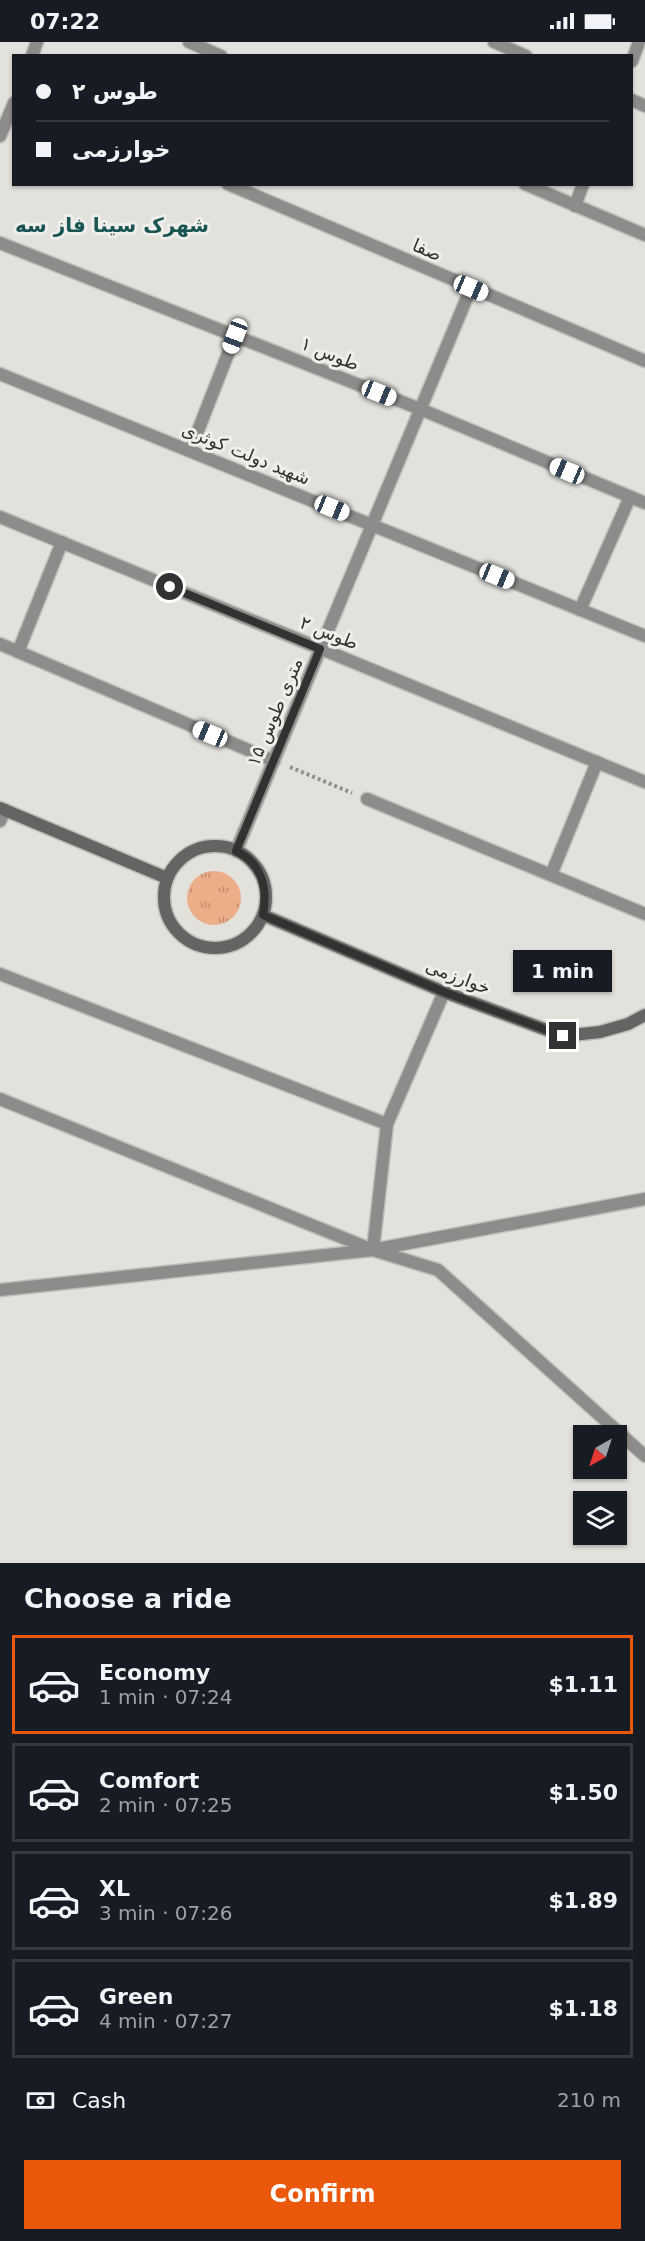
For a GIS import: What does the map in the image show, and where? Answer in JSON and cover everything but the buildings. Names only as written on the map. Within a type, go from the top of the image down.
[{"type":"street","points":[[189,42],[216,54]]},
{"type":"street","points":[[494,42],[521,54]]},
{"type":"street","points":[[633,58],[639,42]]},
{"type":"street","points":[[0,136],[8,108]]},
{"type":"street","name":"صفا","points":[[233,186],[645,362]]},
{"type":"street","points":[[530,186],[645,236]]},
{"type":"street","points":[[575,206],[582,186]]},
{"type":"street","name":"طوس ۱","points":[[0,243],[420,409],[645,503]]},
{"type":"street","name":"۱۵ متری طوس","points":[[236,851],[471,288]]},
{"type":"street","points":[[190,451],[235,336]]},
{"type":"street","name":"شهید دولت کوثری","points":[[0,374],[645,636]]},
{"type":"street","points":[[580,610],[630,497]]},
{"type":"street","name":"طوس ۲","points":[[0,517],[645,782]]},
{"type":"street","points":[[18,652],[62,542]]},
{"type":"street","points":[[0,644],[274,761]]},
{"type":"street","points":[[550,875],[597,762]]},
{"type":"street","points":[[367,799],[645,914]]},
{"type":"street","points":[[2,813],[167,878]]},
{"type":"street","points":[[212,846],[229,847],[236,851],[256,866],[264,881],[266,898],[263,915],[254,930],[241,941],[226,947],[208,948],[192,943],[178,933],[168,919],[164,903],[164,886],[170,870],[181,858],[195,849],[212,846]]},
{"type":"street","name":"خوارزمی","points":[[263,915],[444,992],[563,1036],[600,1032],[628,1024],[645,1015]]},
{"type":"street","points":[[0,974],[387,1124]]},
{"type":"street","points":[[373,1250],[387,1124],[444,992]]},
{"type":"street","points":[[0,1099],[373,1250],[438,1270],[645,1456]]},
{"type":"street","points":[[0,1290],[373,1250],[645,1199]]},
{"type":"path","points":[[274,761],[367,799]]},
{"type":"green space","points":[[214,871],[224,873],[233,879],[239,888],[241,898],[239,908],[233,917],[224,923],[214,925],[204,923],[195,917],[189,908],[187,898],[189,888],[195,879],[204,873]]},
{"type":"district","name":"شهرک سینا فاز سه","points":[[112,225]]},
{"type":"route","points":[[170,587],[320,649],[236,851],[256,866],[264,881],[266,898],[263,915],[444,992],[563,1036]]}]
